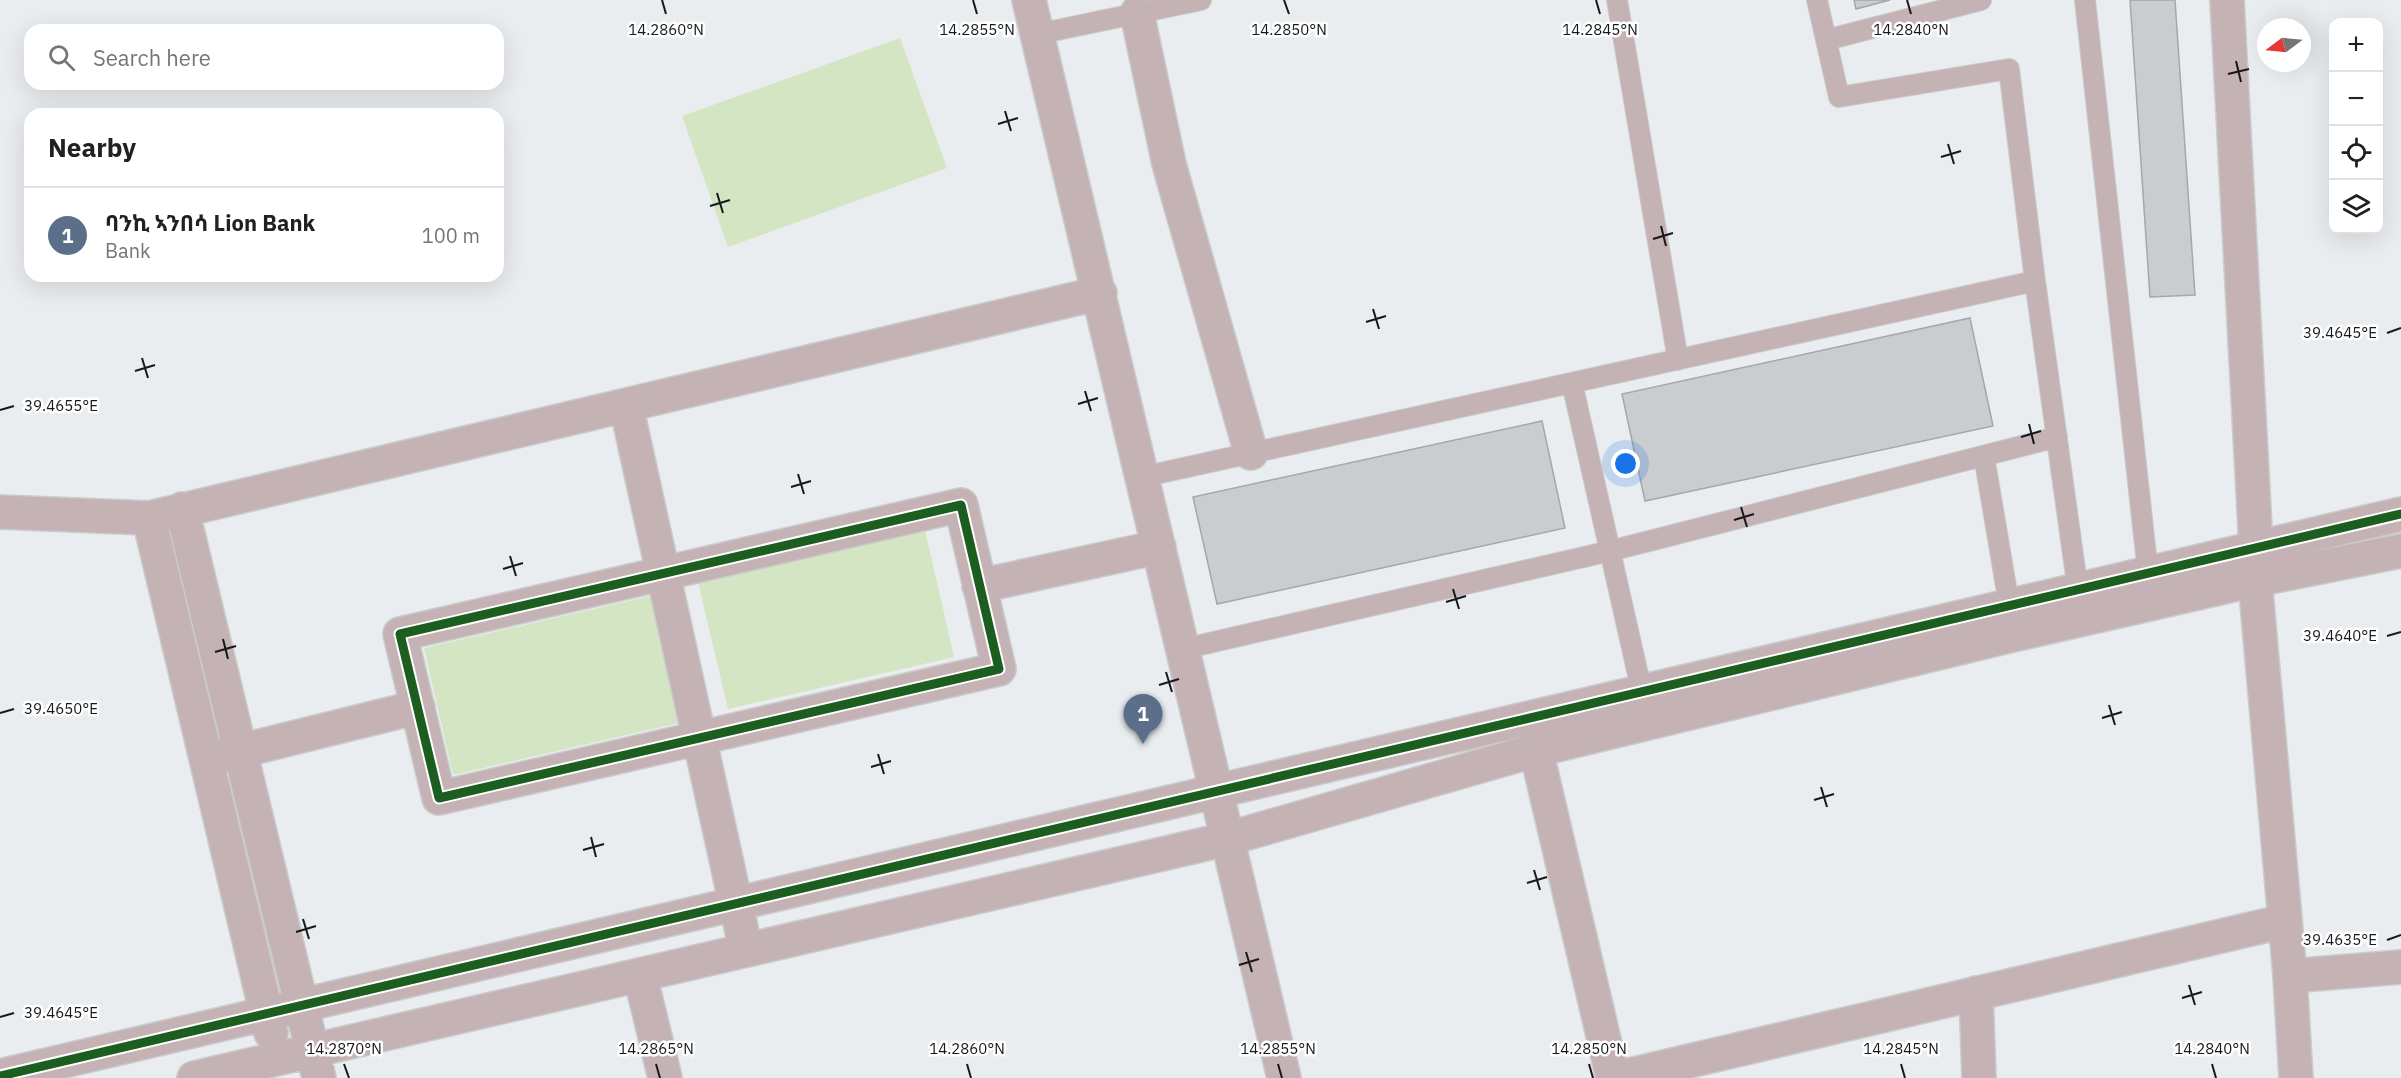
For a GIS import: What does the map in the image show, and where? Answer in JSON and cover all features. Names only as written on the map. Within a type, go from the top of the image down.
[{"type":"street","points":[[1029,0],[1284,1078]]},
{"type":"street","points":[[2227,0],[2256,548],[2255,580],[2290,976],[2296,1078]]},
{"type":"street","points":[[1137,13],[1169,164],[1251,453]]},
{"type":"street","points":[[0,512],[149,518],[1100,293]]},
{"type":"street","points":[[626,405],[746,950]]},
{"type":"street","points":[[961,505],[999,669],[439,798],[400,634],[663,574],[961,505]]},
{"type":"street","points":[[182,509],[316,1065]]},
{"type":"street","points":[[2080,604],[2148,573],[2401,514]]},
{"type":"street","points":[[149,518],[280,1068]]},
{"type":"street","points":[[979,586],[1159,547]]},
{"type":"street","points":[[0,1076],[1642,692],[2011,620],[2080,604],[2255,580],[2401,551]]},
{"type":"street","points":[[194,1078],[316,1065],[640,975],[1227,838],[1536,750],[1649,724],[2011,620]]},
{"type":"street","points":[[206,760],[418,706]]},
{"type":"street","points":[[1536,750],[1615,1078],[2285,921]]},
{"type":"street","points":[[2290,976],[2401,967]]},
{"type":"street","points":[[640,975],[665,1078]]},
{"type":"street","points":[[1976,993],[1979,1078]]},
{"type":"lane","points":[[1038,34],[1201,0]]},
{"type":"lane","points":[[1617,0],[1678,360]]},
{"type":"lane","points":[[1817,0],[1839,97],[2009,69],[2035,281],[2080,604]]},
{"type":"lane","points":[[1826,40],[1981,0]]},
{"type":"lane","points":[[2085,0],[2148,573]]},
{"type":"lane","points":[[1142,477],[2035,281]]},
{"type":"lane","points":[[1572,383],[1649,724]]},
{"type":"lane","points":[[1183,649],[1610,551],[2056,438]]},
{"type":"lane","points":[[1984,456],[2011,620]]},
{"type":"green space","points":[[900,38],[947,168],[728,247],[682,116]]},
{"type":"green space","points":[[925,530],[954,657],[728,709],[698,582]]},
{"type":"green space","points":[[650,596],[679,723],[453,775],[424,648]]},
{"type":"building","points":[[1854,0],[1890,0],[1856,9]]},
{"type":"building","points":[[2130,0],[2175,0],[2195,295],[2150,297]]},
{"type":"building","points":[[1970,318],[1993,426],[1645,501],[1622,394]]},
{"type":"building","points":[[1542,421],[1565,528],[1217,604],[1193,497]]},
{"type":"cycle path","points":[[961,505],[999,669],[439,798],[400,634],[961,505]]},
{"type":"cycle path","points":[[0,1076],[2401,514]]},
{"type":"place","name":"ባንኪ ኣንበሳ Lion Bank","points":[[1143,744]]}]
